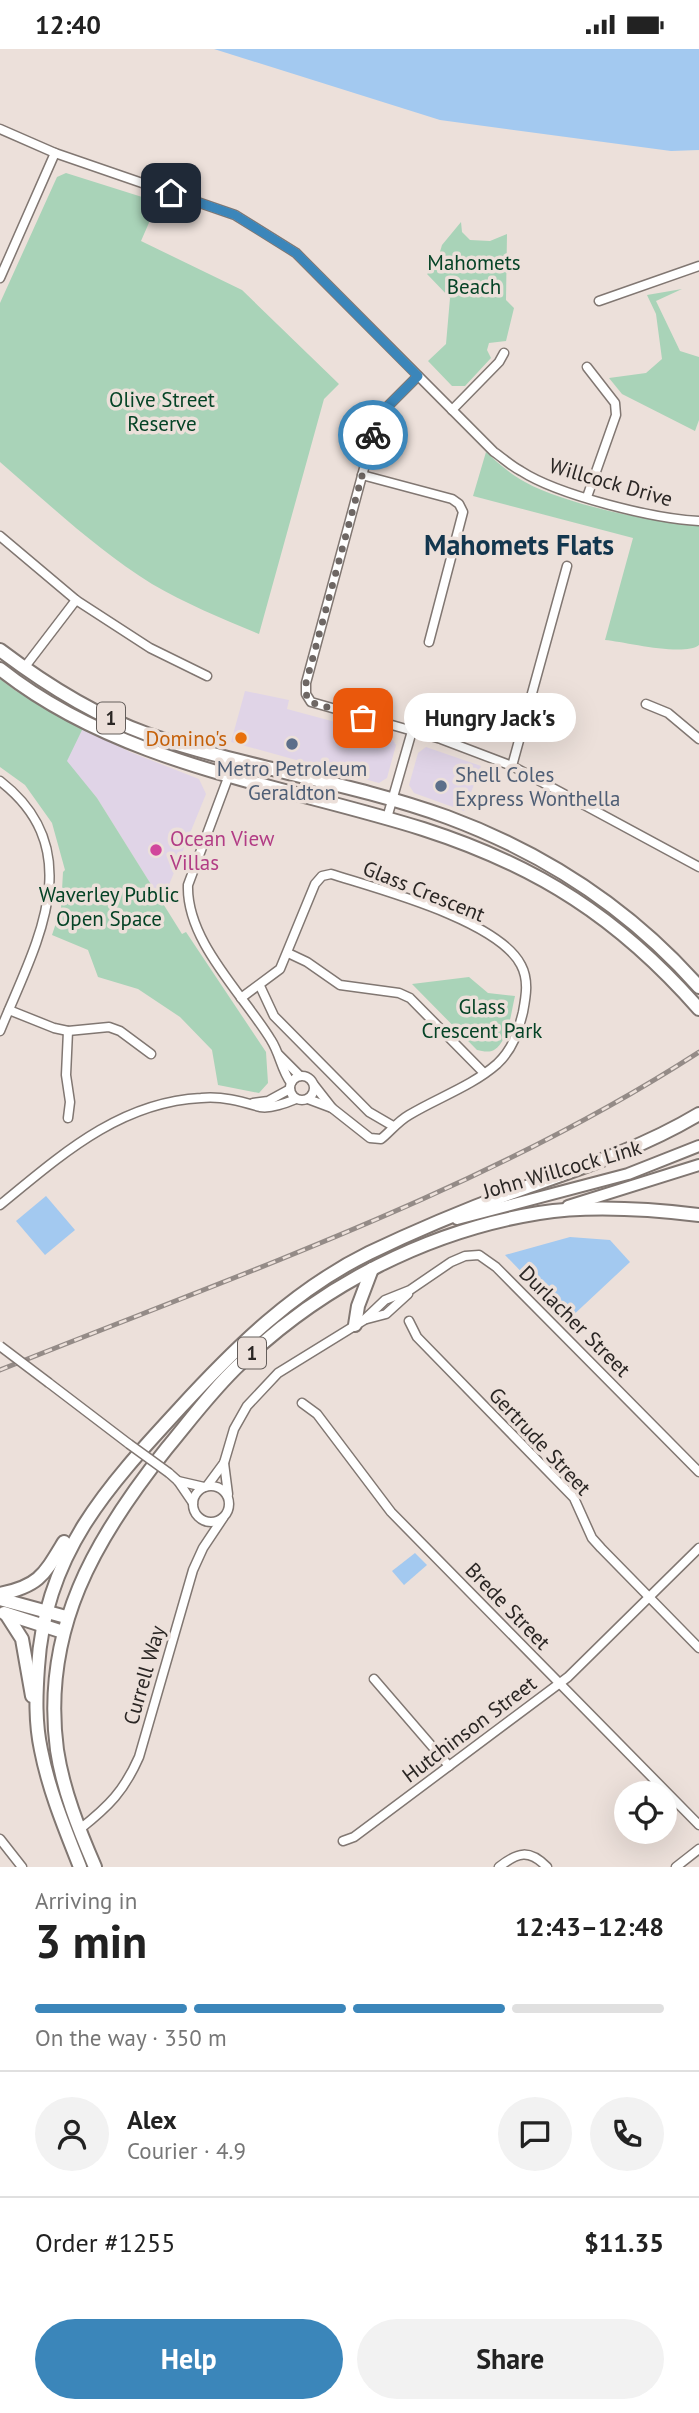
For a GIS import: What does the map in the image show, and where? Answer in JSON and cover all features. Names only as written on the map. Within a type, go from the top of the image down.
[{"type":"highway","name":"1","points":[[0,650],[23,668],[93,710],[144,733],[447,817],[541,859],[628,918],[699,987]]},
{"type":"highway","name":"1","points":[[0,669],[49,703],[85,723],[160,754],[426,830],[543,880],[588,906],[653,959],[699,1009]]},
{"type":"highway","name":"1","points":[[80,1867],[52,1794],[41,1750],[35,1703],[43,1626],[61,1566],[85,1522],[165,1424],[244,1340],[326,1278],[369,1254],[487,1202],[646,1143],[699,1114]]},
{"type":"highway","name":"1","points":[[95,1867],[67,1792],[57,1750],[54,1693],[66,1617],[85,1569],[138,1485],[197,1411],[241,1363],[281,1328],[329,1293],[372,1269],[449,1235],[540,1213],[640,1209],[699,1215]]},
{"type":"highway","points":[[359,1323],[358,1306],[372,1269]]},
{"type":"highway","points":[[0,1596],[25,1589],[35,1583],[47,1571],[64,1541],[85,1522]]},
{"type":"highway","points":[[0,1596],[66,1617]]},
{"type":"highway","points":[[3,1613],[62,1632]]},
{"type":"highway","points":[[3,1613],[22,1639],[30,1692],[35,1703]]},
{"type":"main road","name":"John Willcock Link","points":[[435,1225],[628,1174],[699,1146]]},
{"type":"main road","name":"John Willcock Link","points":[[540,1213],[595,1199],[699,1165]]},
{"type":"street","name":"Willcock Drive","points":[[0,129],[55,153],[235,215],[266,232],[296,253],[452,410],[520,471],[552,487],[587,497],[663,517],[699,521]]},
{"type":"street","points":[[0,278],[55,153]]},
{"type":"street","points":[[599,301],[699,266]]},
{"type":"street","points":[[452,410],[499,362],[503,353]]},
{"type":"street","points":[[587,367],[615,403],[617,415],[587,497]]},
{"type":"street","points":[[418,376],[382,412],[376,424],[306,683],[306,694],[310,702],[412,731],[512,766],[699,867]]},
{"type":"street","points":[[362,475],[452,499],[459,504],[463,512],[429,642]]},
{"type":"street","points":[[0,536],[76,600],[150,648],[207,676]]},
{"type":"street","points":[[512,766],[567,566]]},
{"type":"street","points":[[23,668],[76,600]]},
{"type":"street","points":[[646,704],[668,713],[699,739]]},
{"type":"street","points":[[387,818],[412,731]]},
{"type":"street","points":[[234,759],[188,885],[187,903],[192,920],[204,942],[264,1028],[279,1055],[283,1072],[296,1099]]},
{"type":"street","points":[[0,781],[29,810],[47,848],[51,888],[46,919],[0,1031]]},
{"type":"street","name":"Glass Crescent","points":[[241,998],[280,969],[315,884],[322,876],[331,874],[448,914],[495,939],[511,951],[522,966],[526,981],[526,999],[517,1035],[507,1053],[484,1073],[393,1126],[381,1139],[370,1138],[332,1108]]},
{"type":"street","points":[[288,953],[307,962],[340,985],[399,993],[410,998],[484,1073]]},
{"type":"street","points":[[260,986],[274,1016],[369,1112],[393,1126]]},
{"type":"street","points":[[9,1010],[68,1031],[108,1027],[120,1031],[151,1054]]},
{"type":"street","points":[[68,1031],[68,1118]]},
{"type":"street","points":[[279,1055],[300,1076],[309,1078],[332,1108]]},
{"type":"street","points":[[0,1205],[73,1145],[127,1115],[188,1098],[218,1097],[253,1103],[268,1101],[300,1076]]},
{"type":"street","points":[[308,1098],[314,1091],[314,1085]]},
{"type":"street","points":[[253,1103],[260,1107],[272,1106],[308,1098],[332,1108]]},
{"type":"street","name":"Durlacher Street","points":[[206,1487],[225,1462],[239,1419],[267,1382],[290,1364],[359,1323],[393,1310],[410,1290],[451,1262],[465,1256],[479,1255],[496,1267],[699,1472]]},
{"type":"street","name":"Gertrude Street","points":[[409,1321],[417,1338],[574,1498],[592,1538],[699,1648]]},
{"type":"street","points":[[0,1346],[169,1473],[178,1481],[193,1503],[196,1513],[204,1520],[213,1521],[223,1517],[228,1509],[229,1499],[220,1487],[178,1481]]},
{"type":"street","name":"Brede Street","points":[[302,1403],[317,1414],[391,1512],[699,1825]]},
{"type":"street","name":"Durlacher Street","points":[[225,1462],[229,1499]]},
{"type":"street","points":[[193,1503],[196,1494],[206,1487]]},
{"type":"street","name":"Currell Way","points":[[80,1829],[108,1806],[128,1782],[139,1757],[193,1570],[203,1548],[223,1517]]},
{"type":"street","name":"Hutchinson Street","points":[[343,1841],[354,1837],[559,1683],[699,1548]]},
{"type":"street","points":[[374,1679],[449,1766]]},
{"type":"street","points":[[0,1839],[22,1867]]},
{"type":"street","points":[[676,1867],[699,1849]]},
{"type":"street","points":[[499,1867],[524,1852],[534,1855],[547,1867]]},
{"type":"shaded area","points":[[245,691],[289,700],[287,709],[391,737],[396,745],[387,778],[379,783],[231,742]]},
{"type":"shaded area","name":"Ocean View Villas","points":[[83,728],[130,752],[199,779],[206,794],[162,902],[97,798],[66,761]]},
{"type":"shaded area","points":[[426,747],[481,766],[464,811],[414,793],[409,785],[418,753]]},
{"type":"green space","name":"Olive Street Reserve","points":[[66,173],[158,202],[141,241],[242,290],[339,384],[324,399],[259,634],[178,598],[132,571],[74,526],[0,462],[0,303],[57,177]]},
{"type":"green space","name":"Mahomets Beach","points":[[461,222],[462,232],[470,240],[490,241],[507,234],[506,300],[514,308],[506,341],[489,343],[487,350],[491,358],[465,386],[452,386],[428,361],[446,344],[450,298],[427,274],[436,265],[442,245]]},
{"type":"green space","points":[[682,289],[656,301],[680,351],[699,357],[699,420],[695,431],[622,394],[609,378],[646,373],[662,359],[656,314],[647,295]]},
{"type":"green space","points":[[486,452],[520,479],[562,498],[634,516],[699,525],[699,645],[681,650],[605,640],[633,538],[473,496]]},
{"type":"green space","name":"Waverley Public Open Space","points":[[0,679],[16,691],[83,728],[67,761],[97,798],[182,934],[186,932],[266,1052],[268,1083],[259,1093],[218,1085],[212,1050],[180,1017],[138,989],[98,977],[88,950],[52,935],[61,908],[65,870],[52,823],[25,785],[0,767]]},
{"type":"green space","name":"Glass Crescent Park","points":[[469,977],[488,993],[515,996],[506,1033],[492,1051],[477,1050],[412,984]]},
{"type":"water","points":[[214,49],[699,49],[699,150],[671,151],[440,120]]},
{"type":"water","points":[[46,1196],[75,1230],[45,1255],[16,1221]]},
{"type":"water","points":[[570,1237],[610,1240],[630,1262],[568,1320],[505,1255]]},
{"type":"water","points":[[415,1553],[427,1565],[404,1585],[392,1571]]},
{"type":"railway","points":[[0,1370],[268,1264],[446,1189],[617,1102],[699,1052]]},
{"type":"way so far","points":[[363,718],[310,702],[306,694],[306,683],[373,435]]},
{"type":"place","name":"Hungry Jack's","points":[[363,718]]},
{"type":"place","name":"Domino's","points":[[241,738]]},
{"type":"place","name":"Metro Petroleum Geraldton","points":[[292,744]]},
{"type":"place","name":"Shell Coles Express Wonthella","points":[[441,786]]},
{"type":"place","name":"Ocean View Villas","points":[[156,850]]},
{"type":"district","name":"Mahomets Flats","points":[[519,544]]},
{"type":"route","points":[[171,193],[235,215],[296,253],[418,376],[382,412],[373,435]]}]
